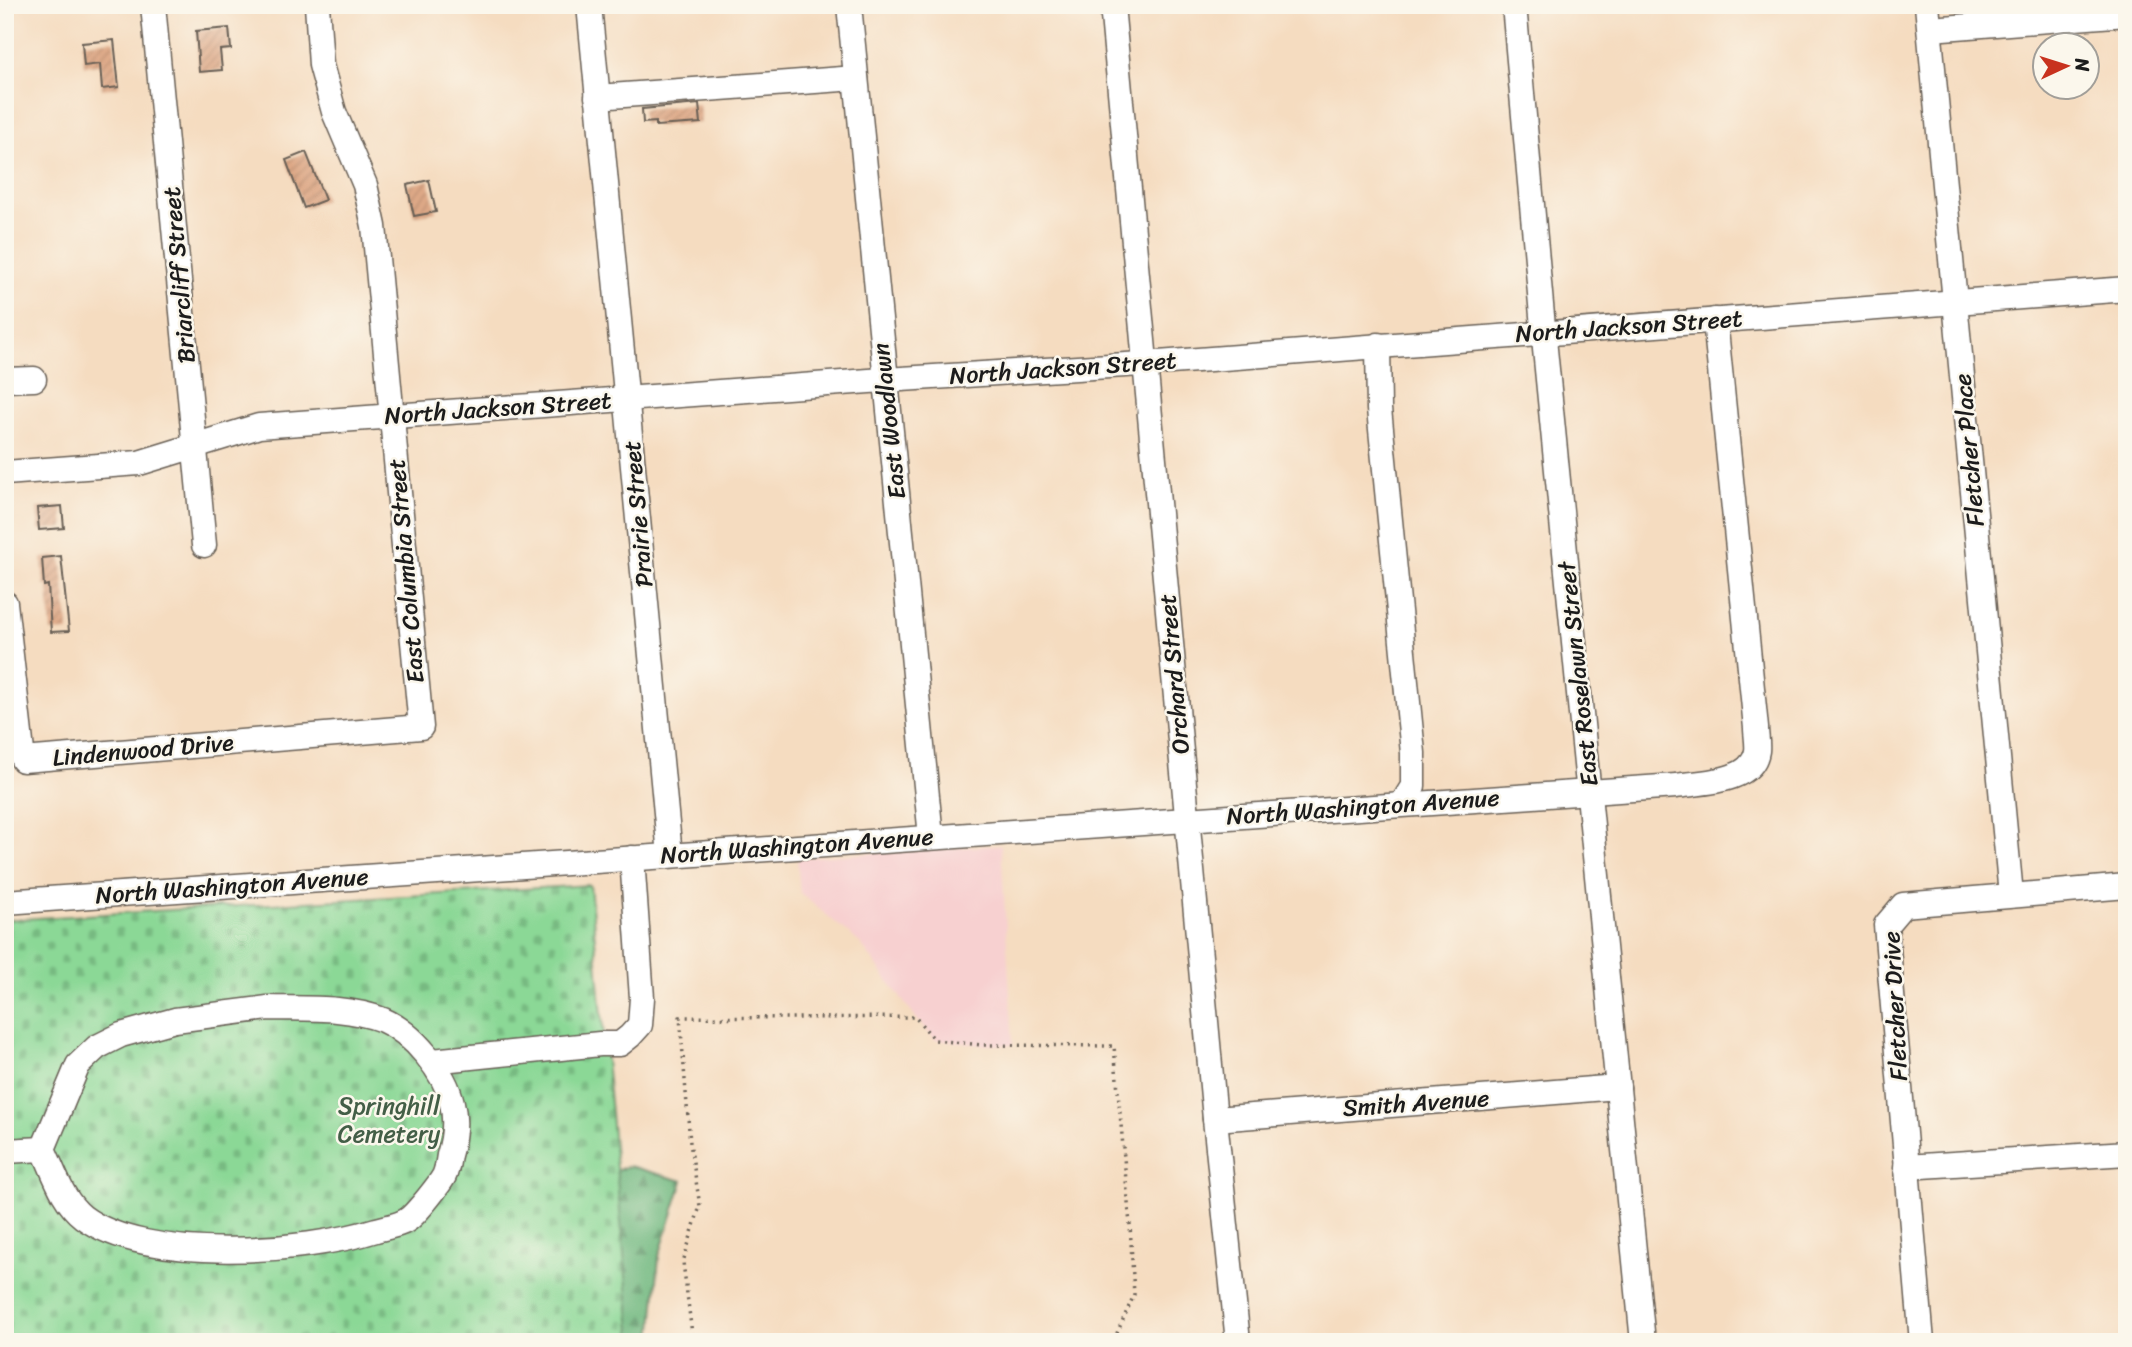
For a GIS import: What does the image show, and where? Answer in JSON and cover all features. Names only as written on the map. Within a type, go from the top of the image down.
[{"type":"street","name":"Briarcliff Street","points":[[153,5],[204,545]]},
{"type":"street","name":"East Columbia Street","points":[[317,5],[321,65],[334,112],[365,185],[374,226],[421,727]]},
{"type":"street","name":"Prairie Street","points":[[589,5],[670,855]]},
{"type":"street","name":"East Woodlawn","points":[[849,5],[930,837]]},
{"type":"street","name":"Orchard Street","points":[[1112,5],[1238,1342]]},
{"type":"street","name":"East Roselawn Street","points":[[1514,5],[1643,1342]]},
{"type":"street","points":[[1929,17],[2127,14]]},
{"type":"street","name":"Fletcher Place","points":[[1929,17],[2011,895]]},
{"type":"street","points":[[597,97],[856,78]]},
{"type":"street","name":"North Jackson Street","points":[[5,473],[139,463],[259,426],[884,380],[1145,364],[2127,289]]},
{"type":"street","name":"North Washington Avenue","points":[[5,902],[1676,786],[1728,778],[1748,769],[1757,752],[1715,320]]},
{"type":"street","points":[[1378,345],[1379,409],[1413,753],[1413,786],[1402,804]]},
{"type":"street","points":[[5,380],[34,379]]},
{"type":"street","name":"Lindenwood Drive","points":[[5,603],[23,760],[421,727]]},
{"type":"street","points":[[432,1061],[620,1044],[630,1036],[640,1025],[642,998],[632,858]]},
{"type":"street","name":"Fletcher Drive","points":[[1922,1342],[1886,925],[1903,905],[2127,886]]},
{"type":"street","points":[[268,1008],[345,1010],[383,1021],[405,1033],[432,1061],[452,1101],[454,1120],[444,1176],[409,1220],[361,1235],[304,1246],[195,1250],[149,1244],[99,1226],[82,1216],[67,1201],[43,1149],[78,1065],[96,1047],[121,1035],[175,1020],[268,1008]]},
{"type":"street","name":"Smith Avenue","points":[[1215,1119],[1618,1087]]},
{"type":"street","points":[[5,1151],[43,1149]]},
{"type":"street","points":[[1906,1167],[2127,1153]]},
{"type":"path","points":[[693,1342],[683,1262],[700,1206],[687,1112],[680,1017],[915,1017],[935,1040],[982,1045],[1114,1046],[1134,1295],[1113,1342]]},
{"type":"shaded area","points":[[1001,845],[1013,1045],[935,1040],[860,943],[800,893],[797,858]]},
{"type":"green space","name":"Springhill Cemetery","points":[[590,885],[632,1342],[5,1342],[5,920]]},
{"type":"green space","points":[[629,1166],[683,1181],[659,1256],[652,1342],[471,1342],[553,1191]]},
{"type":"building","points":[[229,28],[231,49],[220,50],[222,70],[199,72],[196,31]]},
{"type":"building","points":[[114,40],[119,87],[102,89],[100,64],[84,66],[82,43]]},
{"type":"building","points":[[699,104],[701,123],[656,126],[656,122],[643,123],[642,109]]},
{"type":"building","points":[[306,152],[325,200],[304,208],[286,160]]},
{"type":"building","points":[[429,180],[436,212],[414,216],[407,185]]},
{"type":"building","points":[[62,506],[64,528],[39,530],[37,508]]},
{"type":"building","points":[[61,556],[69,631],[51,632],[48,585],[44,586],[42,558]]}]
